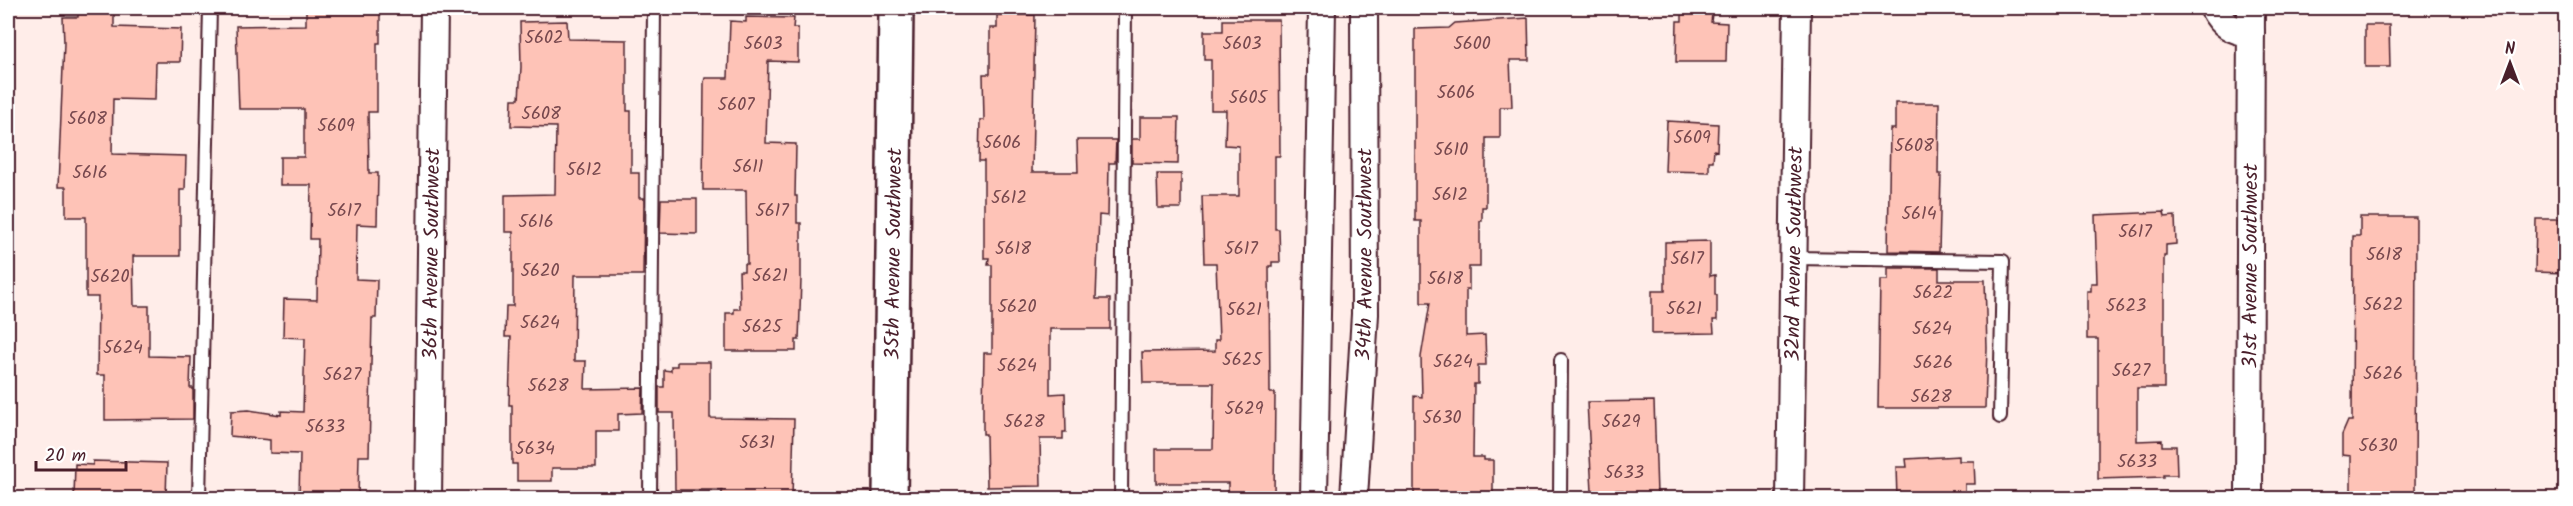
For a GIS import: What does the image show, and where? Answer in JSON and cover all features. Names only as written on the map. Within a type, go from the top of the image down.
[{"type":"main road","name":"35th Avenue Southwest","points":[[890,498],[896,8]]},
{"type":"street","name":"36th Avenue Southwest","points":[[428,498],[434,8]]},
{"type":"street","name":"34th Avenue Southwest","points":[[1314,498],[1322,8]]},
{"type":"street","name":"34th Avenue Southwest","points":[[1354,498],[1365,314],[1364,8]]},
{"type":"street","name":"32nd Avenue Southwest","points":[[1790,498],[1797,8]]},
{"type":"street","points":[[2213,8],[2217,15],[2235,31],[2251,33]]},
{"type":"street","name":"31st Avenue Southwest","points":[[2249,498],[2251,8]]},
{"type":"lane","points":[[199,498],[210,8]]},
{"type":"lane","points":[[650,498],[654,8]]},
{"type":"lane","points":[[1121,498],[1125,8]]},
{"type":"lane","points":[[1793,258],[2003,261],[2000,417]]},
{"type":"lane","points":[[1560,498],[1562,360]]},
{"type":"building","points":[[78,8],[114,8],[114,27],[181,29],[180,62],[156,62],[155,100],[113,99],[112,154],[186,156],[185,190],[180,190],[180,256],[133,256],[134,306],[149,306],[149,356],[191,357],[190,388],[193,388],[193,419],[105,420],[105,375],[97,375],[98,297],[86,297],[86,217],[66,217],[66,187],[58,187],[63,17],[78,17]]},
{"type":"building","points":[[306,8],[380,8],[380,43],[377,43],[377,112],[368,112],[369,173],[378,173],[377,225],[357,224],[356,279],[377,280],[376,318],[372,318],[369,456],[359,456],[358,498],[299,498],[300,454],[270,453],[270,440],[230,436],[231,411],[249,410],[281,415],[281,411],[303,412],[305,338],[283,337],[284,299],[317,300],[318,239],[310,239],[311,185],[280,185],[280,157],[304,157],[304,109],[239,109],[236,26],[306,25]]},
{"type":"building","points":[[1682,14],[1712,14],[1711,22],[1727,23],[1726,62],[1676,62],[1677,21],[1682,21]]},
{"type":"building","points":[[997,15],[1035,15],[1032,172],[1078,172],[1077,140],[1116,140],[1115,163],[1109,163],[1108,216],[1099,215],[1096,299],[1110,299],[1110,329],[1050,329],[1050,394],[1065,393],[1066,432],[1063,432],[1063,439],[1040,439],[1041,486],[987,487],[986,434],[983,434],[984,353],[992,353],[992,265],[988,265],[989,258],[984,258],[984,161],[979,161],[980,120],[984,120],[983,74],[990,74],[990,28],[997,28]]},
{"type":"building","points":[[746,17],[794,18],[793,28],[798,28],[798,62],[768,61],[766,143],[796,144],[795,196],[797,196],[797,223],[801,223],[801,279],[799,340],[796,340],[796,351],[726,351],[726,313],[734,313],[734,309],[740,309],[739,271],[744,271],[744,264],[747,264],[746,190],[703,190],[704,82],[705,78],[728,78],[730,21],[746,22]]},
{"type":"building","points":[[1528,18],[1529,60],[1510,60],[1512,107],[1500,107],[1500,138],[1486,138],[1486,207],[1482,207],[1482,221],[1480,221],[1480,267],[1469,267],[1469,290],[1466,290],[1466,336],[1485,335],[1486,365],[1478,365],[1478,384],[1474,384],[1473,457],[1493,460],[1493,496],[1445,498],[1445,495],[1414,495],[1414,396],[1422,397],[1421,357],[1430,303],[1421,303],[1421,221],[1415,221],[1415,29],[1449,28],[1455,23]]},
{"type":"building","points":[[1223,20],[1279,20],[1280,156],[1275,156],[1275,229],[1279,229],[1280,262],[1272,262],[1272,266],[1269,266],[1270,393],[1275,393],[1274,498],[1228,498],[1228,483],[1156,483],[1156,449],[1213,449],[1214,383],[1143,383],[1142,352],[1215,351],[1215,340],[1219,340],[1216,263],[1204,263],[1202,196],[1239,196],[1239,146],[1225,145],[1226,110],[1211,110],[1211,60],[1204,60],[1204,31],[1223,31]]},
{"type":"building","points":[[567,21],[568,39],[627,40],[627,111],[631,111],[631,173],[639,173],[639,198],[644,198],[643,275],[575,275],[574,361],[586,361],[585,389],[643,388],[642,413],[618,414],[618,431],[596,431],[596,468],[552,468],[552,481],[517,481],[517,464],[512,464],[512,405],[509,405],[511,337],[505,337],[506,306],[513,306],[513,232],[505,232],[505,195],[555,194],[556,127],[511,126],[512,99],[519,99],[520,22]]},
{"type":"building","points":[[2365,25],[2389,25],[2390,67],[2365,67]]},
{"type":"building","points":[[1895,103],[1939,103],[1938,174],[1941,174],[1939,252],[1888,251],[1890,129],[1895,129]]},
{"type":"building","points":[[1140,117],[1179,117],[1178,164],[1132,163],[1132,139],[1140,139]]},
{"type":"building","points":[[1667,121],[1718,124],[1717,151],[1714,150],[1713,161],[1709,161],[1709,172],[1665,171]]},
{"type":"building","points":[[1157,174],[1181,174],[1181,208],[1158,208]]},
{"type":"building","points":[[661,199],[697,199],[697,234],[660,233]]},
{"type":"building","points":[[2164,212],[2165,217],[2175,216],[2176,244],[2166,245],[2166,256],[2164,256],[2164,388],[2137,388],[2137,441],[2162,440],[2162,446],[2176,446],[2177,475],[2098,479],[2098,339],[2087,339],[2087,291],[2091,291],[2091,283],[2097,283],[2095,215]]},
{"type":"building","points":[[2360,217],[2416,217],[2415,498],[2351,498],[2351,456],[2342,455],[2342,435],[2348,421],[2352,421],[2353,236],[2360,236]]},
{"type":"building","points":[[2536,219],[2565,219],[2565,273],[2535,272]]},
{"type":"building","points":[[1710,241],[1710,276],[1715,275],[1715,295],[1717,295],[1717,320],[1713,320],[1714,333],[1652,334],[1652,291],[1665,291],[1665,242]]},
{"type":"building","points":[[1888,268],[1939,268],[1939,280],[1985,280],[1987,348],[1985,408],[1878,408],[1880,280],[1888,280]]},
{"type":"building","points":[[677,362],[710,362],[710,418],[794,419],[792,498],[722,498],[722,490],[675,490],[674,413],[659,413],[659,387],[664,387],[664,370],[671,371],[671,366],[677,366]]},
{"type":"building","points":[[1654,401],[1657,494],[1623,496],[1623,490],[1592,491],[1587,402]]},
{"type":"building","points":[[1959,456],[1959,461],[1974,461],[1975,484],[1965,484],[1965,498],[1897,498],[1896,467],[1907,467],[1906,459]]},
{"type":"building","points":[[93,461],[167,463],[166,498],[74,498],[75,464],[93,465]]}]
